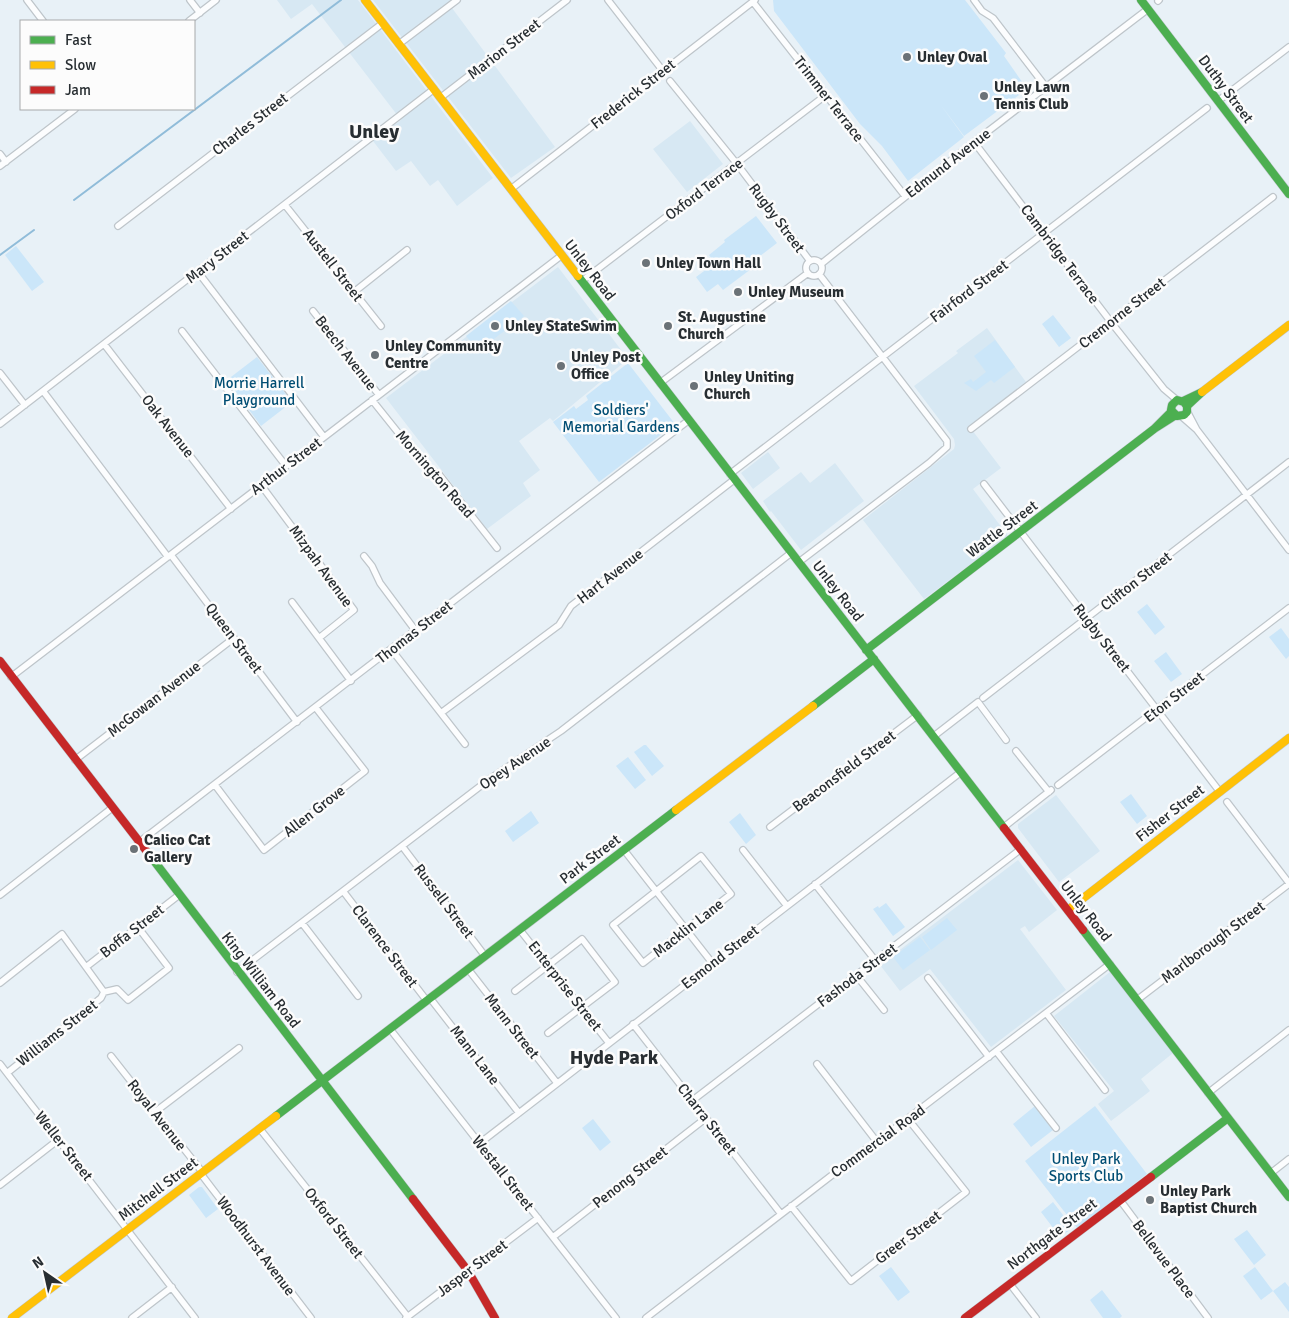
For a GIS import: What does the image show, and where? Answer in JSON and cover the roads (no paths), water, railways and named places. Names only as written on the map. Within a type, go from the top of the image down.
[{"type":"main road","name":"Unley Road","points":[[365,0],[1289,1197]]},
{"type":"main road","name":"Duthy Street","points":[[1141,0],[1288,189]]},
{"type":"main road","name":"Wattle Street","points":[[866,650],[1289,325]]},
{"type":"main road","name":"Park Street","points":[[322,1081],[874,659]]},
{"type":"main road","name":"King William Road","points":[[0,662],[468,1271],[495,1318]]},
{"type":"main road","name":"Fisher Street","points":[[1068,910],[1289,738]]},
{"type":"main road","name":"Mitchell Street","points":[[12,1318],[322,1081]]},
{"type":"main road","name":"Northgate Street","points":[[965,1318],[1228,1118]]},
{"type":"street","points":[[27,0],[43,20]]},
{"type":"street","points":[[190,0],[200,13]]},
{"type":"street","points":[[190,20],[216,0]]},
{"type":"street","points":[[400,44],[457,0]]},
{"type":"street","name":"Marion Street","points":[[440,98],[567,0]]},
{"type":"street","points":[[608,0],[663,71]]},
{"type":"street","points":[[974,0],[982,11],[993,18],[1046,87]]},
{"type":"street","name":"Frederick Street","points":[[511,189],[754,1]]},
{"type":"street","name":"Trimmer Terrace","points":[[754,1],[905,196]]},
{"type":"street","name":"Edmund Avenue","points":[[821,264],[974,142],[1148,9]]},
{"type":"street","name":"Charles Street","points":[[118,226],[383,22]]},
{"type":"street","points":[[1218,101],[1289,47]]},
{"type":"street","name":"Rugby Street","points":[[670,81],[737,164],[810,261]]},
{"type":"street","name":"Mary Street","points":[[0,424],[434,89]]},
{"type":"street","name":"Oxford Terrace","points":[[582,281],[826,95]]},
{"type":"street","name":"Fairford Street","points":[[732,476],[882,357],[1207,108]]},
{"type":"street","points":[[0,166],[74,110]]},
{"type":"street","name":"Cambridge Terrace","points":[[974,142],[1111,322],[1289,550]]},
{"type":"street","points":[[0,154],[6,162]]},
{"type":"street","name":"Cremorne Street","points":[[971,429],[1273,197]]},
{"type":"street","name":"Austell Street","points":[[285,204],[381,326]]},
{"type":"street","points":[[354,292],[407,250]]},
{"type":"street","name":"Arthur Street","points":[[11,677],[562,255]]},
{"type":"street","points":[[815,260],[821,264],[822,270],[819,274],[812,276],[808,273],[806,266],[810,261],[815,260]]},
{"type":"street","points":[[198,272],[324,437]]},
{"type":"street","points":[[660,383],[808,273]]},
{"type":"street","points":[[798,562],[942,453],[947,447],[947,441],[819,274]]},
{"type":"street","name":"Beech Avenue","points":[[313,311],[380,395]]},
{"type":"street","points":[[182,330],[286,466]]},
{"type":"street","name":"Oak Avenue","points":[[104,344],[231,509]]},
{"type":"street","points":[[0,373],[25,406]]},
{"type":"street","name":"Queen Street","points":[[43,391],[297,722]]},
{"type":"street","name":"Mornington Road","points":[[372,400],[424,465],[431,471],[438,473],[497,548]]},
{"type":"street","name":"Thomas Street","points":[[138,843],[689,420]]},
{"type":"street","name":"Clifton Street","points":[[934,736],[1289,462]]},
{"type":"street","name":"Hart Avenue","points":[[441,713],[559,625],[571,606],[732,476]]},
{"type":"street","name":"Rugby Street","points":[[984,484],[1220,792]]},
{"type":"street","name":"Mizpah Avenue","points":[[261,486],[354,610],[319,638]]},
{"type":"street","name":"Opey Avenue","points":[[238,972],[490,778],[561,731],[791,553]]},
{"type":"street","points":[[364,556],[372,566],[380,583],[415,630]]},
{"type":"street","points":[[292,602],[351,681]]},
{"type":"street","name":"Eton Street","points":[[1058,785],[1289,608]]},
{"type":"street","name":"McGowan Avenue","points":[[75,760],[234,638]]},
{"type":"street","points":[[391,649],[465,744]]},
{"type":"street","points":[[980,700],[1006,740]]},
{"type":"street","name":"Allen Grove","points":[[215,785],[264,850],[272,844],[365,771],[316,708]]},
{"type":"street","name":"Beaconsfield Street","points":[[770,827],[918,715]]},
{"type":"street","points":[[1004,827],[1050,791],[1016,751]]},
{"type":"street","name":"Esmond Street","points":[[480,1143],[961,772]]},
{"type":"street","points":[[1227,802],[1289,883]]},
{"type":"street","points":[[0,896],[112,808]]},
{"type":"street","name":"Russell Street","points":[[402,846],[486,956]]},
{"type":"street","name":"Fashoda Street","points":[[693,1100],[1021,849]]},
{"type":"street","points":[[624,850],[712,964]]},
{"type":"street","points":[[743,850],[787,906]]},
{"type":"street","name":"Macklin Lane","points":[[701,856],[731,894],[643,963],[613,925],[656,891],[701,856]]},
{"type":"street","name":"Marlborough Street","points":[[1137,1000],[1289,883]]},
{"type":"street","points":[[815,884],[875,960]]},
{"type":"street","name":"Clarence Street","points":[[343,891],[429,1000]]},
{"type":"street","name":"Boffa Street","points":[[86,967],[179,895]]},
{"type":"street","points":[[302,923],[358,996]]},
{"type":"street","points":[[104,992],[117,989],[128,1000],[168,968],[137,926]]},
{"type":"street","name":"Enterprise Street","points":[[520,930],[609,1043]]},
{"type":"street","name":"Williams Street","points":[[0,982],[62,934],[104,992],[101,998],[7,1073]]},
{"type":"street","points":[[515,991],[582,939],[615,982],[548,1033]]},
{"type":"street","name":"Commercial Road","points":[[646,1318],[1110,964]]},
{"type":"street","name":"Mann Street","points":[[468,969],[557,1083]]},
{"type":"street","points":[[856,976],[884,1010]]},
{"type":"street","points":[[928,978],[989,1057]]},
{"type":"street","name":"Mann Lane","points":[[429,1000],[519,1112]]},
{"type":"street","points":[[1046,1013],[1105,1090]]},
{"type":"street","name":"Charra Street","points":[[633,1024],[781,1214]]},
{"type":"street","name":"Westall Street","points":[[390,1029],[616,1318]]},
{"type":"street","points":[[1208,1093],[1289,1030]]},
{"type":"street","points":[[155,1112],[239,1048]]},
{"type":"street","points":[[996,1051],[1056,1128]]},
{"type":"street","name":"Royal Avenue","points":[[111,1056],[202,1174]]},
{"type":"street","name":"Weller Street","points":[[0,1064],[194,1318]]},
{"type":"street","points":[[817,1064],[877,1142]]},
{"type":"street","name":"Penong Street","points":[[553,1237],[706,1118]]},
{"type":"street","name":"Greer Street","points":[[791,1206],[850,1281],[966,1192],[908,1119]]},
{"type":"street","name":"Oxford Street","points":[[260,1129],[407,1317]]},
{"type":"street","points":[[0,1185],[58,1140]]},
{"type":"street","points":[[1271,1174],[1289,1159]]},
{"type":"street","name":"Woodhurst Avenue","points":[[202,1174],[311,1318]]},
{"type":"street","name":"Bellevue Place","points":[[1120,1200],[1208,1318]]},
{"type":"street","name":"Jasper Street","points":[[407,1317],[538,1218]]},
{"type":"street","points":[[1010,1284],[1036,1318]]},
{"type":"street","points":[[132,1318],[172,1287]]},
{"type":"waterway","points":[[195,109],[341,0]]},
{"type":"waterway","points":[[74,200],[194,110]]},
{"type":"waterway","points":[[0,255],[34,230]]},
{"type":"place","name":"Unley Oval","points":[[907,57]]},
{"type":"place","name":"Unley Lawn Tennis Club","points":[[984,96]]},
{"type":"place","name":"Unley Town Hall","points":[[646,263]]},
{"type":"place","name":"Unley Museum","points":[[738,292]]},
{"type":"place","name":"Unley StateSwim","points":[[495,326]]},
{"type":"place","name":"St. Augustine Church","points":[[668,326]]},
{"type":"place","name":"Unley Community Centre","points":[[375,355]]},
{"type":"place","name":"Unley Post Office","points":[[561,366]]},
{"type":"place","name":"Unley Uniting Church","points":[[694,386]]},
{"type":"place","name":"Calico Cat Gallery","points":[[134,849]]},
{"type":"place","name":"Unley Park Baptist Church","points":[[1150,1200]]},
{"type":"district","name":"Unley","points":[[374,131]]},
{"type":"district","name":"Hyde Park","points":[[614,1057]]},
{"type":"park label","name":"Morrie Harrell Playground","points":[[259,392]]},
{"type":"park label","name":"Soldiers' Memorial Gardens","points":[[621,418]]},
{"type":"park label","name":"Unley Park Sports Club","points":[[1086,1168]]}]
